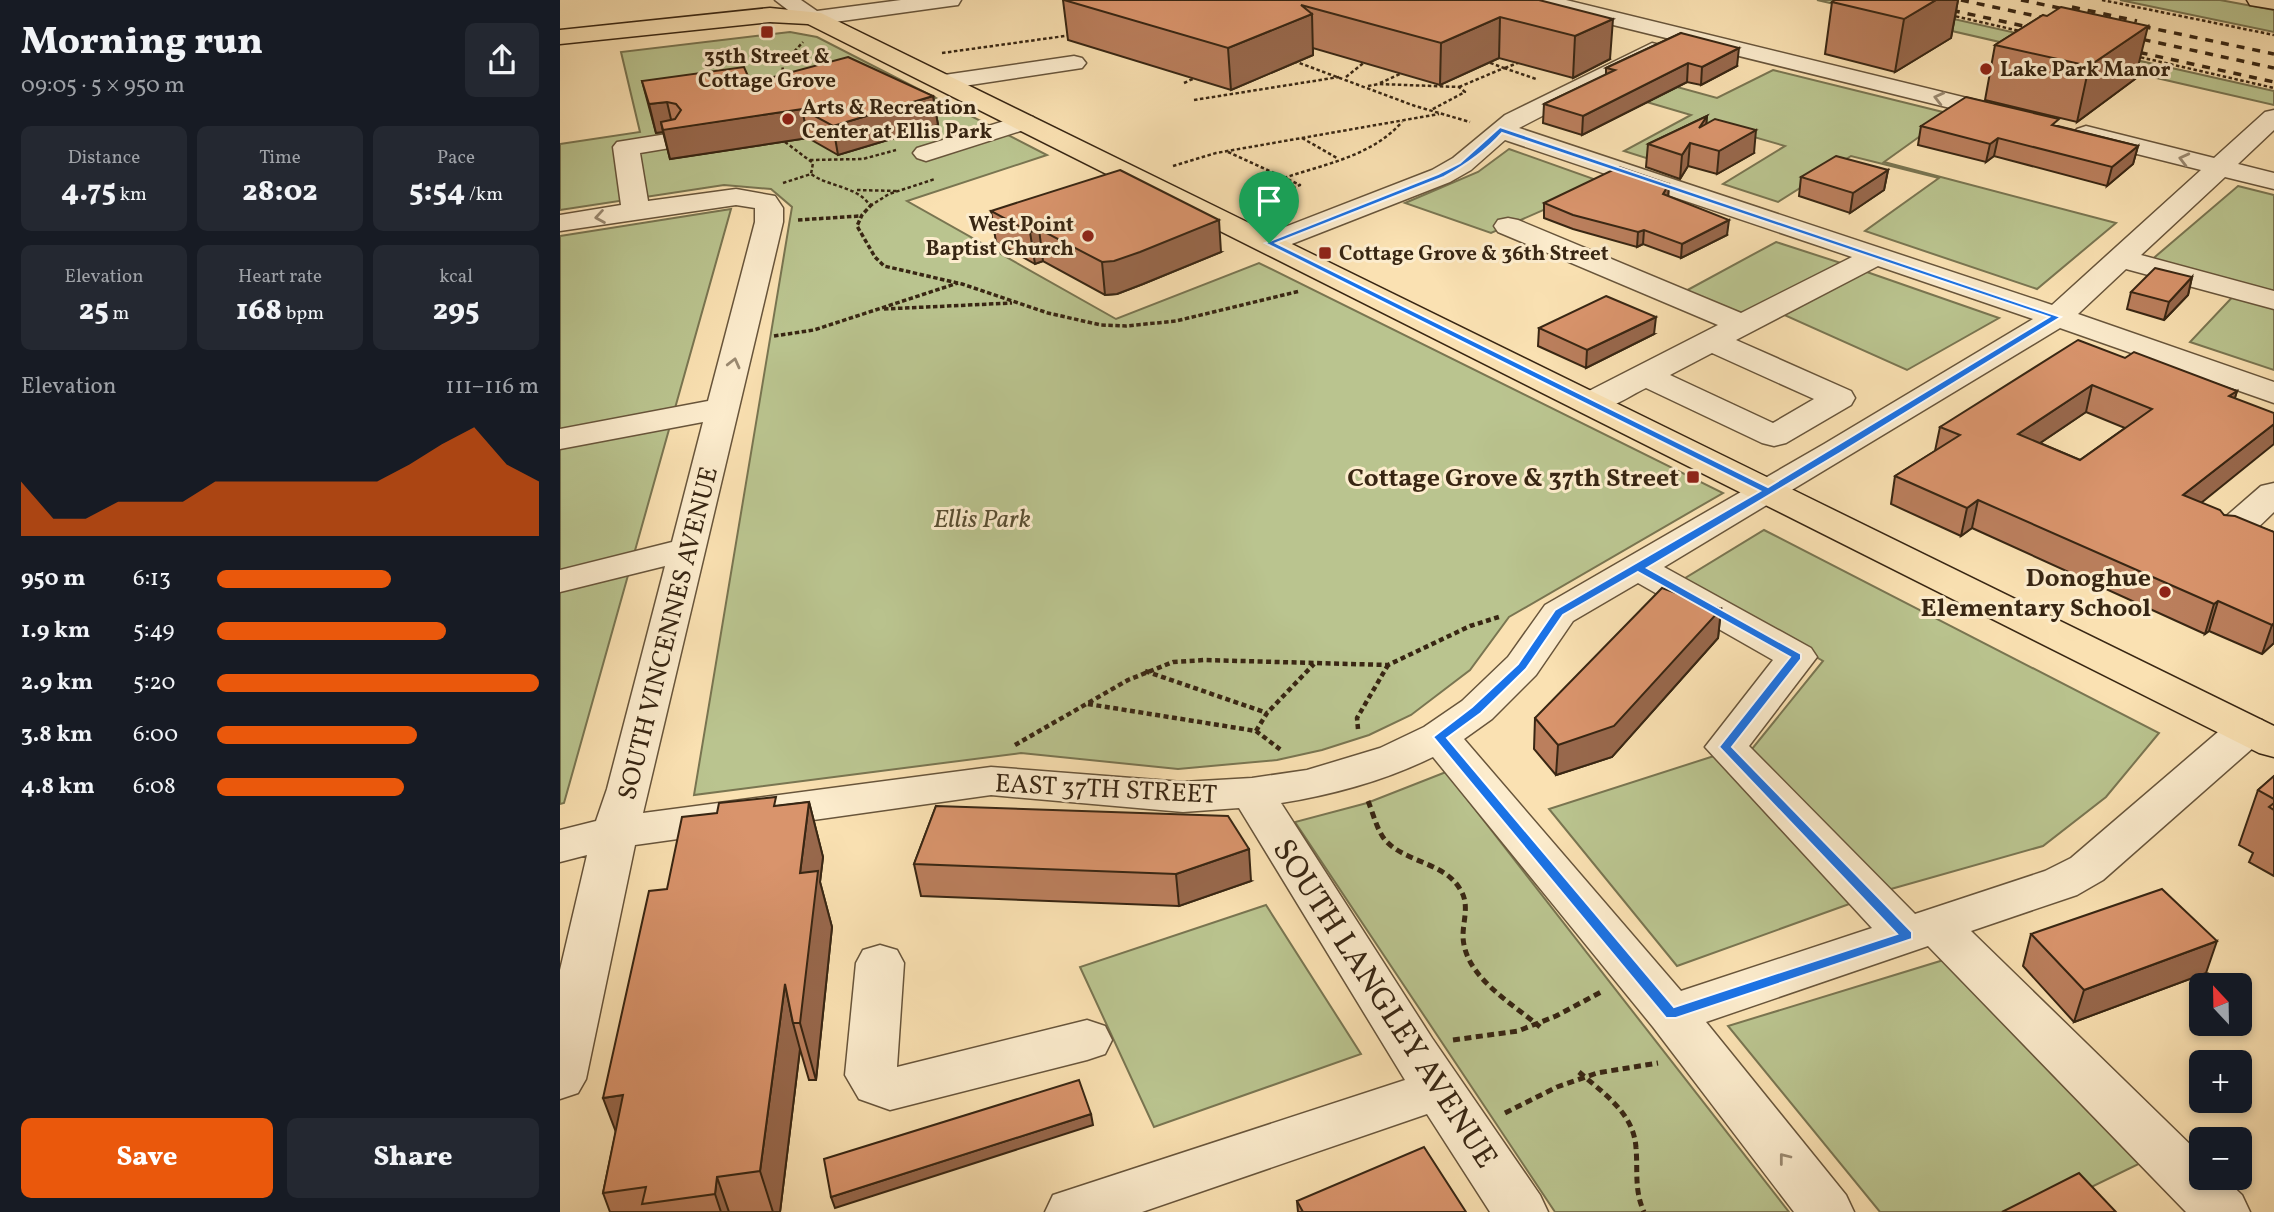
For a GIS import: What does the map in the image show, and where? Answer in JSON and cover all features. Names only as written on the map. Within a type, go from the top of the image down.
[{"type":"main road","points":[[2258,0],[2274,3]]},
{"type":"main road","points":[[560,37],[770,15],[944,82],[2260,736]]},
{"type":"main road","points":[[560,52],[764,27],[810,29]]},
{"type":"street","points":[[786,0],[810,29],[950,0]]},
{"type":"street","points":[[1540,0],[2027,120]]},
{"type":"street","points":[[1269,243],[1441,176],[1462,164],[1486,146],[1500,130],[1529,111],[1682,35]]},
{"type":"street","points":[[944,82],[1074,63]]},
{"type":"street","name":"EAST 37TH STREET","points":[[560,846],[615,832],[991,781],[1183,797],[1252,793],[1309,784],[1357,772],[1395,758],[1439,737],[1477,710],[1522,666],[1559,613],[1836,451],[2057,317],[2274,117]]},
{"type":"street","points":[[926,153],[1024,121]]},
{"type":"street","points":[[1500,130],[2057,317],[2270,385]]},
{"type":"street","points":[[2068,130],[2274,181]]},
{"type":"street","points":[[636,211],[626,147],[673,141]]},
{"type":"street","points":[[560,223],[765,191]]},
{"type":"street","name":"SOUTH VINCENNES AVENUE","points":[[560,1079],[615,832],[629,789],[769,222],[765,191]]},
{"type":"street","points":[[1508,226],[1743,325]]},
{"type":"street","points":[[1591,403],[1876,256]]},
{"type":"street","points":[[2120,258],[2274,300]]},
{"type":"street","points":[[1645,375],[1774,436],[1839,398],[1711,341]]},
{"type":"street","points":[[560,439],[723,408]]},
{"type":"street","points":[[1787,429],[1836,451]]},
{"type":"street","points":[[2229,533],[2274,494]]},
{"type":"street","points":[[560,580],[688,549]]},
{"type":"street","points":[[1639,568],[1797,656],[1726,747],[2222,1212]]},
{"type":"street","points":[[1671,1014],[2062,883],[2087,869],[2260,736]]},
{"type":"street","points":[[1439,737],[1671,1014],[1826,1212]]},
{"type":"street","name":"SOUTH LANGLEY AVENUE","points":[[1252,793],[1442,1065],[1520,1212]]},
{"type":"street","points":[[880,963],[871,1075],[877,1084],[890,1089],[1087,1040]]},
{"type":"street","points":[[1073,1212],[1442,1065]]},
{"type":"path","points":[[2102,0],[2274,35]]},
{"type":"path","points":[[1950,15],[2029,33]]},
{"type":"path","points":[[782,86],[783,64],[810,29]]},
{"type":"path","points":[[936,54],[1073,35]]},
{"type":"path","points":[[2123,54],[2274,88]]},
{"type":"path","points":[[1194,100],[1343,77],[1370,58]]},
{"type":"path","points":[[1286,59],[1430,110],[1472,122]]},
{"type":"path","points":[[1481,60],[1546,82]]},
{"type":"path","points":[[1379,84],[1459,87],[1520,62]]},
{"type":"path","points":[[1366,87],[1402,73]]},
{"type":"path","points":[[1184,83],[1197,78]]},
{"type":"path","points":[[1430,110],[1465,92],[1459,87]]},
{"type":"path","points":[[1171,167],[1226,151],[1440,113]]},
{"type":"path","points":[[1284,178],[1372,146],[1396,130],[1402,121]]},
{"type":"path","points":[[1302,138],[1338,159]]},
{"type":"path","points":[[785,142],[813,163],[811,174]]},
{"type":"path","points":[[810,160],[863,159],[910,146],[926,153]]},
{"type":"path","points":[[1226,151],[1300,185],[1273,195]]},
{"type":"path","points":[[811,174],[832,186],[854,190],[901,191]]},
{"type":"path","points":[[765,191],[811,174]]},
{"type":"path","points":[[946,176],[869,204],[860,216],[857,226],[866,237],[871,253],[880,263],[916,275],[959,283],[1075,321],[1127,326],[1188,318],[1302,290]]},
{"type":"path","points":[[854,190],[864,196],[869,204]]},
{"type":"path","points":[[796,220],[860,216]]},
{"type":"path","points":[[774,335],[814,330],[959,283]]},
{"type":"path","points":[[876,310],[1015,303]]},
{"type":"path","points":[[1015,745],[1145,671],[1172,662],[1205,660],[1388,665],[1470,626],[1502,616]]},
{"type":"path","points":[[1256,731],[1267,713],[1314,664]]},
{"type":"path","points":[[1358,729],[1357,719],[1388,665]]},
{"type":"path","points":[[1145,671],[1267,713]]},
{"type":"path","points":[[1086,704],[1256,731],[1281,750]]},
{"type":"path","points":[[1368,801],[1383,838],[1397,851],[1447,874],[1461,890],[1466,907],[1466,956],[1478,975],[1538,1026]]},
{"type":"path","points":[[1442,1065],[1495,1035],[1538,1026],[1608,988]]},
{"type":"path","points":[[1502,1115],[1582,1074],[1670,1061]]},
{"type":"path","points":[[1582,1074],[1625,1116],[1635,1138],[1634,1179],[1644,1212]]},
{"type":"green space","points":[[1817,0],[1869,0],[2274,91],[2274,105]]},
{"type":"green space","points":[[2120,0],[2220,0],[2274,10],[2274,32]]},
{"type":"green space","name":"Ellis Park","points":[[790,32],[817,37],[1047,155],[907,201],[1116,319],[1259,263],[1723,493],[1509,617],[1470,670],[1411,715],[1369,735],[1322,750],[1277,760],[1178,769],[1021,753],[694,795],[792,207],[771,189],[724,185],[560,210],[560,144],[640,132],[621,52]]},
{"type":"green space","points":[[1773,70],[1951,114],[1884,162],[2116,223],[2037,289],[1865,231],[1939,178],[1851,156],[1778,202],[1723,184],[1785,146],[1709,124],[1646,158],[1624,151],[1691,115],[1599,88],[1630,74],[1717,98]]},
{"type":"green space","points":[[1509,149],[1605,183],[1491,233],[1405,203],[1478,172]]},
{"type":"green space","points":[[2238,186],[2274,195],[2274,370],[2190,342],[2241,288],[2149,262]]},
{"type":"green space","points":[[731,209],[564,803],[560,804],[560,236]]},
{"type":"green space","points":[[1776,242],[1847,265],[1741,318],[1682,293]]},
{"type":"green space","points":[[1864,271],[1999,318],[1907,370],[1782,314]]},
{"type":"green space","points":[[1764,530],[2159,733],[2106,797],[2043,846],[1891,889],[1677,966],[1549,809],[1714,756],[1752,749],[1823,661],[1682,580]]},
{"type":"green space","points":[[1446,772],[1789,1212],[1555,1212],[1295,822],[1367,803]]},
{"type":"green space","points":[[1266,905],[1361,1054],[1154,1127],[1080,967]]},
{"type":"green space","points":[[1947,959],[2151,1158],[2040,1212],[1880,1212],[1728,1026]]},
{"type":"building","points":[[1064,0],[1539,0],[1613,19],[1575,36],[1500,17],[1441,43],[1301,5],[1312,14],[1228,48]]},
{"type":"building","points":[[1936,0],[1904,19],[1832,2]]},
{"type":"building","points":[[2061,7],[2148,26],[2089,66],[1995,45]]},
{"type":"building","points":[[1681,33],[1739,48],[1702,67],[1688,63],[1583,116],[1544,104],[1615,70],[1606,68]]},
{"type":"building","points":[[848,57],[933,96],[833,126],[802,109],[663,130],[661,122],[675,119],[681,110],[676,104],[667,102],[649,104],[642,81],[744,67],[751,83]]},
{"type":"building","points":[[1966,97],[2059,119],[2052,125],[2138,146],[2112,167],[1998,138],[1990,144],[1921,126]]},
{"type":"building","points":[[1707,116],[1699,128],[1715,119],[1756,130],[1719,151],[1690,143],[1682,155],[1648,144]]},
{"type":"building","points":[[1836,156],[1888,170],[1853,193],[1801,177]]},
{"type":"building","points":[[1619,167],[1669,184],[1663,194],[1729,220],[1682,244],[1644,230],[1638,232],[1573,215],[1544,203]]},
{"type":"building","points":[[1120,170],[1219,220],[1140,252],[1102,262],[1039,229],[1030,232],[991,211]]},
{"type":"building","points":[[2155,268],[2192,277],[2169,302],[2131,292]]},
{"type":"building","points":[[1606,296],[1656,317],[1587,350],[1539,328]]},
{"type":"building","points":[[2078,340],[2125,358],[2134,352],[2237,391],[2229,396],[2274,413],[2274,424],[2183,495],[2220,510],[2224,515],[2235,516],[2274,532],[2274,623],[2272,625],[2218,601],[2214,604],[1978,500],[1967,508],[1895,476],[1960,435],[1940,427]],"holes":[[[2092,385],[2152,409],[2080,460],[2018,434]]]},
{"type":"building","points":[[1662,588],[1721,609],[1614,726],[1558,745],[1535,718]]},
{"type":"building","points":[[2274,776],[2274,799],[2258,790]]},
{"type":"building","points":[[776,797],[774,806],[809,802],[800,873],[818,871],[800,1023],[793,1023],[785,984],[760,1171],[717,1177],[715,1194],[642,1204],[646,1187],[603,1193],[623,1095],[603,1098],[649,891],[667,889],[682,817],[717,813],[719,803]]},
{"type":"building","points":[[936,806],[1228,816],[1249,849],[1176,874],[914,864]]},
{"type":"building","points":[[2162,889],[2217,941],[2084,990],[2031,934]]},
{"type":"building","points":[[1079,1080],[1091,1114],[831,1197],[824,1159]]},
{"type":"building","points":[[1424,1147],[1466,1212],[1303,1212],[1297,1201]]},
{"type":"building","points":[[2079,1173],[2116,1212],[2002,1212]]},
{"type":"railway","points":[[1905,0],[2042,30]]},
{"type":"railway","points":[[1961,0],[2059,21]]},
{"type":"railway","points":[[2021,0],[2079,12]]},
{"type":"railway","points":[[2072,7],[2137,21]]},
{"type":"railway","points":[[2127,23],[2274,54]]},
{"type":"railway","points":[[2127,36],[2274,68]]},
{"type":"railway","points":[[2124,49],[2274,82]]},
{"type":"place","name":"35th Street & Cottage Grove","points":[[767,32]]},
{"type":"place","name":"Lake Park Manor","points":[[1986,69]]},
{"type":"place","name":"Arts & Recreation Center at Ellis Park","points":[[788,119]]},
{"type":"place","name":"West Point Baptist Church","points":[[1088,236]]},
{"type":"place","name":"Cottage Grove & 36th Street","points":[[1325,253]]},
{"type":"place","name":"Cottage Grove & 37th Street","points":[[1693,477]]},
{"type":"place","name":"Donoghue Elementary School","points":[[2165,592]]},
{"type":"route","points":[[1500,130],[2057,317],[1836,451],[1639,568],[1797,656],[1726,747],[1907,936],[1671,1014],[1439,737],[1477,710],[1522,666],[1559,613],[1768,491],[1269,243],[1441,176],[1486,146],[1500,130]]}]
